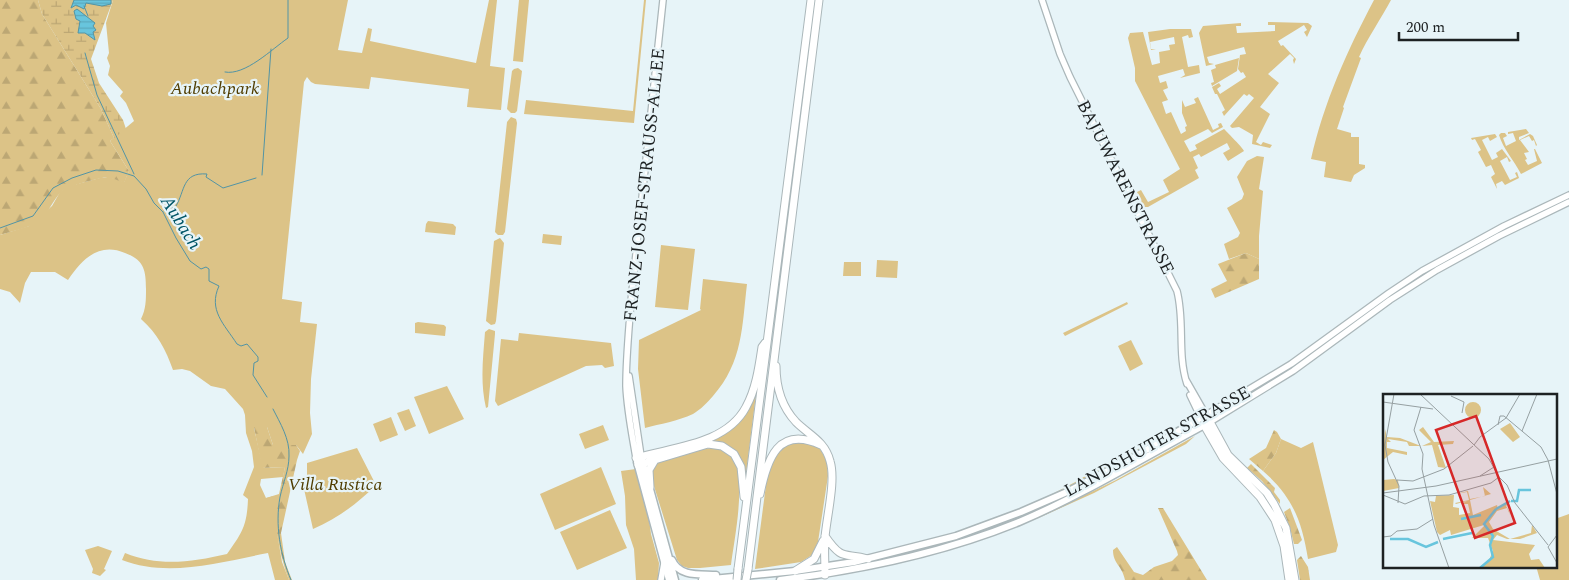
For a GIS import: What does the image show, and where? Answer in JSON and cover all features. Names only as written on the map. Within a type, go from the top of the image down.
[{"type":"highway","points":[[742,579],[738,569],[812,0]]},
{"type":"highway","points":[[742,579],[748,569],[819,0]]},
{"type":"highway","points":[[777,331],[780,338],[776,374],[782,400],[796,422],[817,438],[830,460],[832,475],[825,536],[825,571]]},
{"type":"highway","points":[[640,461],[704,439],[720,432],[737,420],[743,413],[750,398],[762,347],[768,338]]},
{"type":"highway","points":[[1205,420],[1222,458],[1260,497],[1275,520],[1284,546],[1289,580]]},
{"type":"highway","points":[[1205,420],[1228,455],[1267,493],[1274,504],[1286,528],[1296,580]]},
{"type":"highway","points":[[754,510],[759,501],[768,464],[777,448],[792,439],[800,438],[824,447]]},
{"type":"highway","points":[[640,461],[655,460],[708,444],[722,446],[734,454],[741,467],[744,487],[738,548],[740,554]]},
{"type":"highway","points":[[650,487],[649,470],[655,460]]},
{"type":"highway","points":[[825,536],[836,550],[843,555],[868,559]]},
{"type":"highway","points":[[795,571],[814,559],[825,536]]},
{"type":"main road","name":"LANDSHUTER STRASSE","points":[[702,580],[742,579],[795,571],[825,571],[956,536],[1021,512],[1067,492],[1205,420]]},
{"type":"main road","name":"LANDSHUTER STRASSE","points":[[780,580],[906,558],[957,544],[1018,522],[1070,498],[1133,465],[1205,420]]},
{"type":"main road","name":"FRANZ-JOSEF-STRAUSS-ALLEE","points":[[640,461],[650,487],[675,580]]},
{"type":"main road","name":"FRANZ-JOSEF-STRAUSS-ALLEE","points":[[640,461],[669,580]]},
{"type":"main road","points":[[668,553],[674,566],[685,572],[742,579]]},
{"type":"street","name":"FRANZ-JOSEF-STRAUSS-ALLEE","points":[[640,461],[628,369],[631,301],[663,0]]},
{"type":"street","name":"BAJUWARENSTRASSE","points":[[1042,0],[1055,41],[1070,76],[1177,291],[1181,314],[1181,361],[1186,380],[1205,420]]},
{"type":"street","name":"LANDSHUTER STRASSE","points":[[1205,420],[1291,364],[1422,271],[1529,213],[1569,195]]},
{"type":"street","name":"LANDSHUTER STRASSE","points":[[1205,420],[1287,375],[1390,300],[1425,277],[1499,236],[1569,202]]},
{"type":"street","points":[[661,580],[664,561]]},
{"type":"green space","points":[[0,0],[38,0],[42,14],[101,109],[114,138],[110,141],[129,171],[124,183],[111,178],[102,178],[68,188],[58,195],[46,213],[36,223],[0,235]]},
{"type":"green space","points":[[38,0],[113,0],[91,59],[99,83],[123,120],[126,129],[114,138],[101,109],[42,14]]},
{"type":"green space","name":"Aubachpark","points":[[113,0],[348,0],[338,50],[362,53],[368,28],[372,29],[370,41],[476,63],[489,0],[497,0],[490,66],[505,68],[501,110],[467,107],[469,89],[371,77],[369,89],[315,84],[307,77],[304,82],[282,299],[302,302],[300,322],[317,324],[311,379],[310,413],[312,434],[303,454],[296,445],[273,445],[267,427],[254,428],[263,468],[285,467],[283,477],[261,479],[260,485],[266,498],[279,495],[275,521],[282,562],[289,580],[275,580],[268,553],[195,567],[176,568],[158,568],[122,560],[125,553],[163,562],[188,561],[227,554],[245,523],[248,499],[243,495],[254,467],[252,451],[246,433],[243,409],[225,389],[211,386],[190,371],[182,369],[173,370],[160,342],[141,319],[145,308],[146,289],[143,266],[140,262],[116,250],[99,251],[85,259],[68,280],[55,272],[31,272],[25,283],[20,303],[10,292],[0,289],[0,235],[29,226],[52,206],[60,192],[66,187],[100,178],[112,178],[124,182],[129,171],[110,141],[134,121],[126,103],[120,96],[123,92],[108,75],[110,66],[107,58],[109,53],[106,23]]},
{"type":"green space","points":[[519,0],[529,0],[523,62],[513,61]]},
{"type":"green space","points":[[644,0],[646,0],[634,123],[524,114],[526,100],[633,111]]},
{"type":"green space","points":[[1374,0],[1391,0],[1359,57],[1361,58],[1337,129],[1351,133],[1351,137],[1359,137],[1359,164],[1365,165],[1365,168],[1354,175],[1351,182],[1324,177],[1326,162],[1311,159],[1316,138],[1337,77]]},
{"type":"green space","points":[[1268,22],[1308,23],[1312,26],[1307,37],[1304,32],[1307,30],[1304,25],[1278,41],[1296,59],[1294,64],[1294,58],[1290,54],[1268,74],[1279,83],[1260,107],[1270,114],[1256,142],[1261,145],[1263,142],[1272,145],[1270,148],[1252,144],[1253,135],[1239,127],[1232,128],[1230,126],[1254,98],[1249,94],[1247,96],[1244,94],[1224,116],[1222,112],[1225,110],[1212,87],[1219,83],[1221,86],[1217,89],[1220,94],[1246,77],[1238,69],[1240,55],[1246,54],[1244,47],[1207,57],[1209,63],[1214,64],[1206,66],[1199,33],[1203,26],[1241,23],[1241,26],[1236,26],[1237,33],[1275,31],[1275,25],[1268,25]]},
{"type":"green space","points":[[1191,29],[1193,37],[1189,38],[1188,35],[1182,37],[1188,67],[1199,65],[1200,73],[1180,78],[1185,75],[1183,69],[1158,76],[1160,83],[1166,81],[1168,88],[1163,90],[1168,100],[1162,102],[1166,114],[1171,112],[1181,134],[1186,131],[1185,127],[1187,126],[1182,113],[1182,100],[1185,107],[1196,103],[1194,99],[1198,97],[1213,130],[1219,127],[1218,124],[1221,123],[1223,127],[1212,133],[1208,129],[1184,141],[1190,152],[1197,149],[1195,145],[1224,129],[1244,151],[1228,161],[1223,153],[1230,149],[1227,143],[1201,157],[1199,154],[1193,157],[1198,168],[1195,170],[1199,178],[1148,207],[1144,207],[1137,192],[1141,190],[1148,202],[1169,192],[1163,180],[1180,169],[1135,81],[1135,68],[1128,38],[1130,33],[1143,32],[1152,65],[1160,63],[1159,52],[1170,50],[1169,45],[1175,44],[1174,37],[1150,42],[1151,49],[1156,49],[1151,50],[1148,32]]},
{"type":"green space","points":[[1239,58],[1237,71],[1212,86],[1211,83],[1214,82],[1211,70],[1216,68],[1215,65]]},
{"type":"green space","points":[[518,68],[522,71],[517,111],[511,113],[507,109],[512,71]]},
{"type":"green space","points":[[511,117],[516,119],[517,123],[505,232],[503,235],[498,235],[495,232],[507,122]]},
{"type":"green space","points":[[1526,129],[1529,133],[1519,137],[1519,140],[1530,134],[1537,145],[1529,136],[1520,140],[1529,152],[1524,153],[1527,159],[1525,160],[1528,165],[1537,161],[1535,149],[1542,163],[1521,174],[1499,135],[1505,133],[1507,136],[1503,138],[1506,146],[1516,141],[1513,133],[1508,134],[1508,132]]},
{"type":"green space","points":[[1495,134],[1497,137],[1490,141],[1488,137],[1482,140],[1492,160],[1498,157],[1496,153],[1502,149],[1511,161],[1509,162],[1507,157],[1500,161],[1510,180],[1517,177],[1515,173],[1517,172],[1519,178],[1505,185],[1502,181],[1496,184],[1497,189],[1491,177],[1495,174],[1491,165],[1486,167],[1478,152],[1481,150],[1475,139],[1472,140],[1471,138]]},
{"type":"green space","points":[[1257,156],[1264,157],[1259,189],[1263,191],[1259,259],[1246,253],[1229,259],[1224,244],[1238,237],[1240,233],[1227,208],[1242,199],[1244,194],[1237,177],[1247,161]]},
{"type":"green space","points":[[428,221],[453,224],[456,227],[455,235],[425,232]]},
{"type":"green space","points":[[543,234],[562,236],[561,245],[542,243]]},
{"type":"green space","points":[[500,238],[504,243],[496,321],[495,324],[491,325],[486,321],[494,241]]},
{"type":"green space","points":[[661,245],[695,249],[688,310],[655,307]]},
{"type":"green space","points":[[1246,253],[1259,259],[1259,279],[1215,298],[1211,289],[1227,281],[1218,264]]},
{"type":"green space","points":[[877,260],[898,261],[897,278],[876,277]]},
{"type":"green space","points":[[844,262],[861,262],[861,276],[843,276]]},
{"type":"green space","points":[[703,279],[747,284],[742,329],[736,357],[723,383],[704,406],[693,414],[681,419],[645,428],[638,369],[639,340],[701,310]]},
{"type":"green space","points":[[1127,302],[1128,304],[1065,336],[1063,333]]},
{"type":"green space","points":[[415,323],[444,325],[446,327],[445,336],[415,333]]},
{"type":"green space","points":[[489,329],[495,331],[495,334],[488,407],[486,408],[482,370],[485,332]]},
{"type":"green space","points":[[519,333],[611,343],[614,366],[605,368],[602,365],[586,366],[498,406],[495,401],[501,339],[518,341]]},
{"type":"green space","points":[[1131,340],[1143,364],[1130,371],[1118,346]]},
{"type":"green space","points":[[447,386],[464,419],[429,434],[414,397]]},
{"type":"green space","points":[[756,395],[746,474],[741,461],[731,448],[712,441],[735,426],[744,417]]},
{"type":"green space","points":[[409,409],[416,426],[405,431],[397,413]]},
{"type":"green space","points":[[391,417],[398,435],[380,442],[373,424]]},
{"type":"green space","points":[[603,425],[609,440],[585,449],[579,434]]},
{"type":"green space","points":[[254,427],[267,427],[273,445],[296,445],[300,451],[281,533],[285,562],[292,580],[289,580],[285,570],[273,518],[266,498],[279,494],[285,467],[262,468]]},
{"type":"green space","points":[[1274,430],[1281,439],[1276,453],[1263,471],[1249,459],[1266,448]]},
{"type":"green space","points":[[1195,436],[1186,444],[1094,493],[1034,520],[1116,480]]},
{"type":"green space","points":[[1156,439],[1149,446],[1072,487],[1043,499],[1093,471],[1110,465]]},
{"type":"green space","points":[[1281,439],[1301,448],[1313,442],[1338,545],[1336,552],[1308,559],[1303,533],[1294,510],[1281,490],[1263,471],[1276,453]]},
{"type":"green space","points":[[795,440],[815,444],[827,461],[828,476],[818,542],[812,555],[801,562],[755,569],[765,484],[769,469],[777,453]]},
{"type":"green space","name":"Villa Rustica","points":[[357,448],[376,485],[347,510],[313,529],[304,489],[304,485],[307,485],[307,463]]},
{"type":"green space","points":[[713,448],[731,456],[736,465],[739,478],[739,508],[731,565],[688,568],[682,566],[677,560],[651,472],[657,462],[702,449]]},
{"type":"green space","points":[[1251,464],[1275,488],[1274,492],[1280,500],[1280,504],[1262,481],[1247,468]]},
{"type":"green space","points":[[601,467],[616,504],[555,530],[540,494]]},
{"type":"green space","points":[[636,469],[659,563],[658,580],[636,580],[634,549],[626,525],[625,496],[621,471]]},
{"type":"green space","points":[[1158,508],[1163,508],[1207,580],[1125,580],[1113,555],[1113,550],[1117,547],[1134,572],[1143,575],[1154,567],[1172,561],[1178,555]]},
{"type":"green space","points":[[1290,508],[1302,540],[1298,544],[1294,544],[1284,512]]},
{"type":"green space","points":[[610,510],[627,548],[577,570],[560,532]]},
{"type":"green space","points":[[1569,514],[1569,580],[1540,580],[1537,568],[1556,568],[1556,519]]},
{"type":"green space","points":[[1003,522],[972,535],[911,554],[836,570],[835,568],[920,549]]},
{"type":"green space","points":[[98,546],[112,551],[104,569],[106,570],[100,576],[92,573],[93,569],[85,550]]},
{"type":"green space","points":[[1301,556],[1308,567],[1310,580],[1300,580],[1297,560]]},
{"type":"water","points":[[74,0],[111,0],[111,4],[102,6],[86,3],[84,9],[76,5],[71,8]]},
{"type":"water","points":[[77,9],[95,23],[93,26],[96,30],[93,32],[95,40],[85,33],[78,33],[80,21],[76,19],[74,11]]},
{"type":"waterway","points":[[225,72],[233,72],[250,66],[288,38],[288,0]]},
{"type":"waterway","points":[[84,6],[88,16]]},
{"type":"waterway","points":[[262,175],[271,49]]},
{"type":"waterway","points":[[85,53],[97,95],[134,174]]},
{"type":"waterway","name":"Aubach","points":[[0,228],[33,216],[53,188],[72,178],[96,170],[118,171],[134,176],[163,212],[190,261],[201,269],[206,267],[209,269],[209,281],[219,286],[215,302],[216,310],[237,344],[241,346],[247,344],[258,357],[258,361],[254,363],[253,375],[267,397]]},
{"type":"waterway","points":[[164,211],[176,206],[185,184],[193,176],[207,174],[206,177],[223,188],[256,178]]},
{"type":"waterway","name":"Aubach","points":[[273,409],[284,431],[289,450],[289,461],[280,497],[278,529],[281,550],[291,580]]}]
